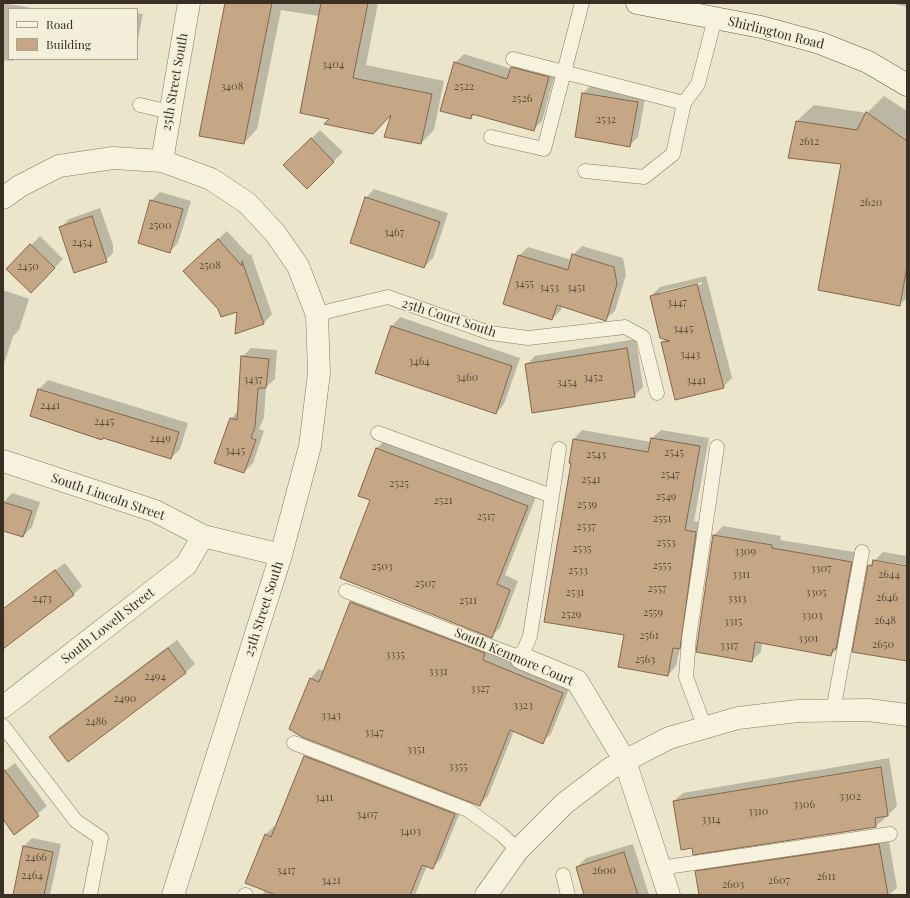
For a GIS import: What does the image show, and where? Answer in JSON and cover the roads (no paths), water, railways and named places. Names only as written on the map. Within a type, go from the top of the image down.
[{"type":"street","name":"Shirlington Road","points":[[637,3],[760,27],[820,43],[868,62],[907,85]]},
{"type":"street","name":"25th Street South","points":[[162,161],[186,4]]},
{"type":"street","name":"25th Street South","points":[[3,198],[20,186],[60,166],[113,158],[162,161],[211,179],[247,203],[275,233],[298,266],[317,315],[319,373],[310,446],[281,555],[174,895]]},
{"type":"street","name":"South Lincoln Street","points":[[3,461],[155,511],[203,536],[281,555]]},
{"type":"street","name":"South Lowell Street","points":[[3,707],[186,565],[203,536]]},
{"type":"street","name":"South Kenmore Court","points":[[521,658],[577,681],[624,761],[669,895]]},
{"type":"street","points":[[486,895],[518,850],[565,803],[611,768],[670,738],[738,718],[798,711],[868,710],[907,715]]},
{"type":"lane","points":[[491,136],[544,149],[582,3]]},
{"type":"lane","points":[[585,171],[644,177],[673,154],[684,103],[698,84],[715,18]]},
{"type":"lane","points":[[513,58],[684,103]]},
{"type":"lane","points":[[140,106],[170,112]]},
{"type":"lane","name":"25th Court South","points":[[317,315],[388,297],[490,333],[528,338],[625,326],[643,337],[657,393]]},
{"type":"lane","points":[[378,432],[552,496]]},
{"type":"lane","points":[[706,728],[686,677],[689,638],[717,447]]},
{"type":"lane","points":[[521,658],[530,636],[560,450]]},
{"type":"lane","points":[[833,711],[862,552]]},
{"type":"lane","name":"South Kenmore Court","points":[[346,591],[521,658]]},
{"type":"lane","points":[[3,726],[76,821],[101,838],[90,895]]},
{"type":"lane","points":[[294,743],[468,810],[501,834],[518,850]]},
{"type":"lane","points":[[660,868],[890,834]]},
{"type":"lane","points":[[563,875],[568,895]]}]
